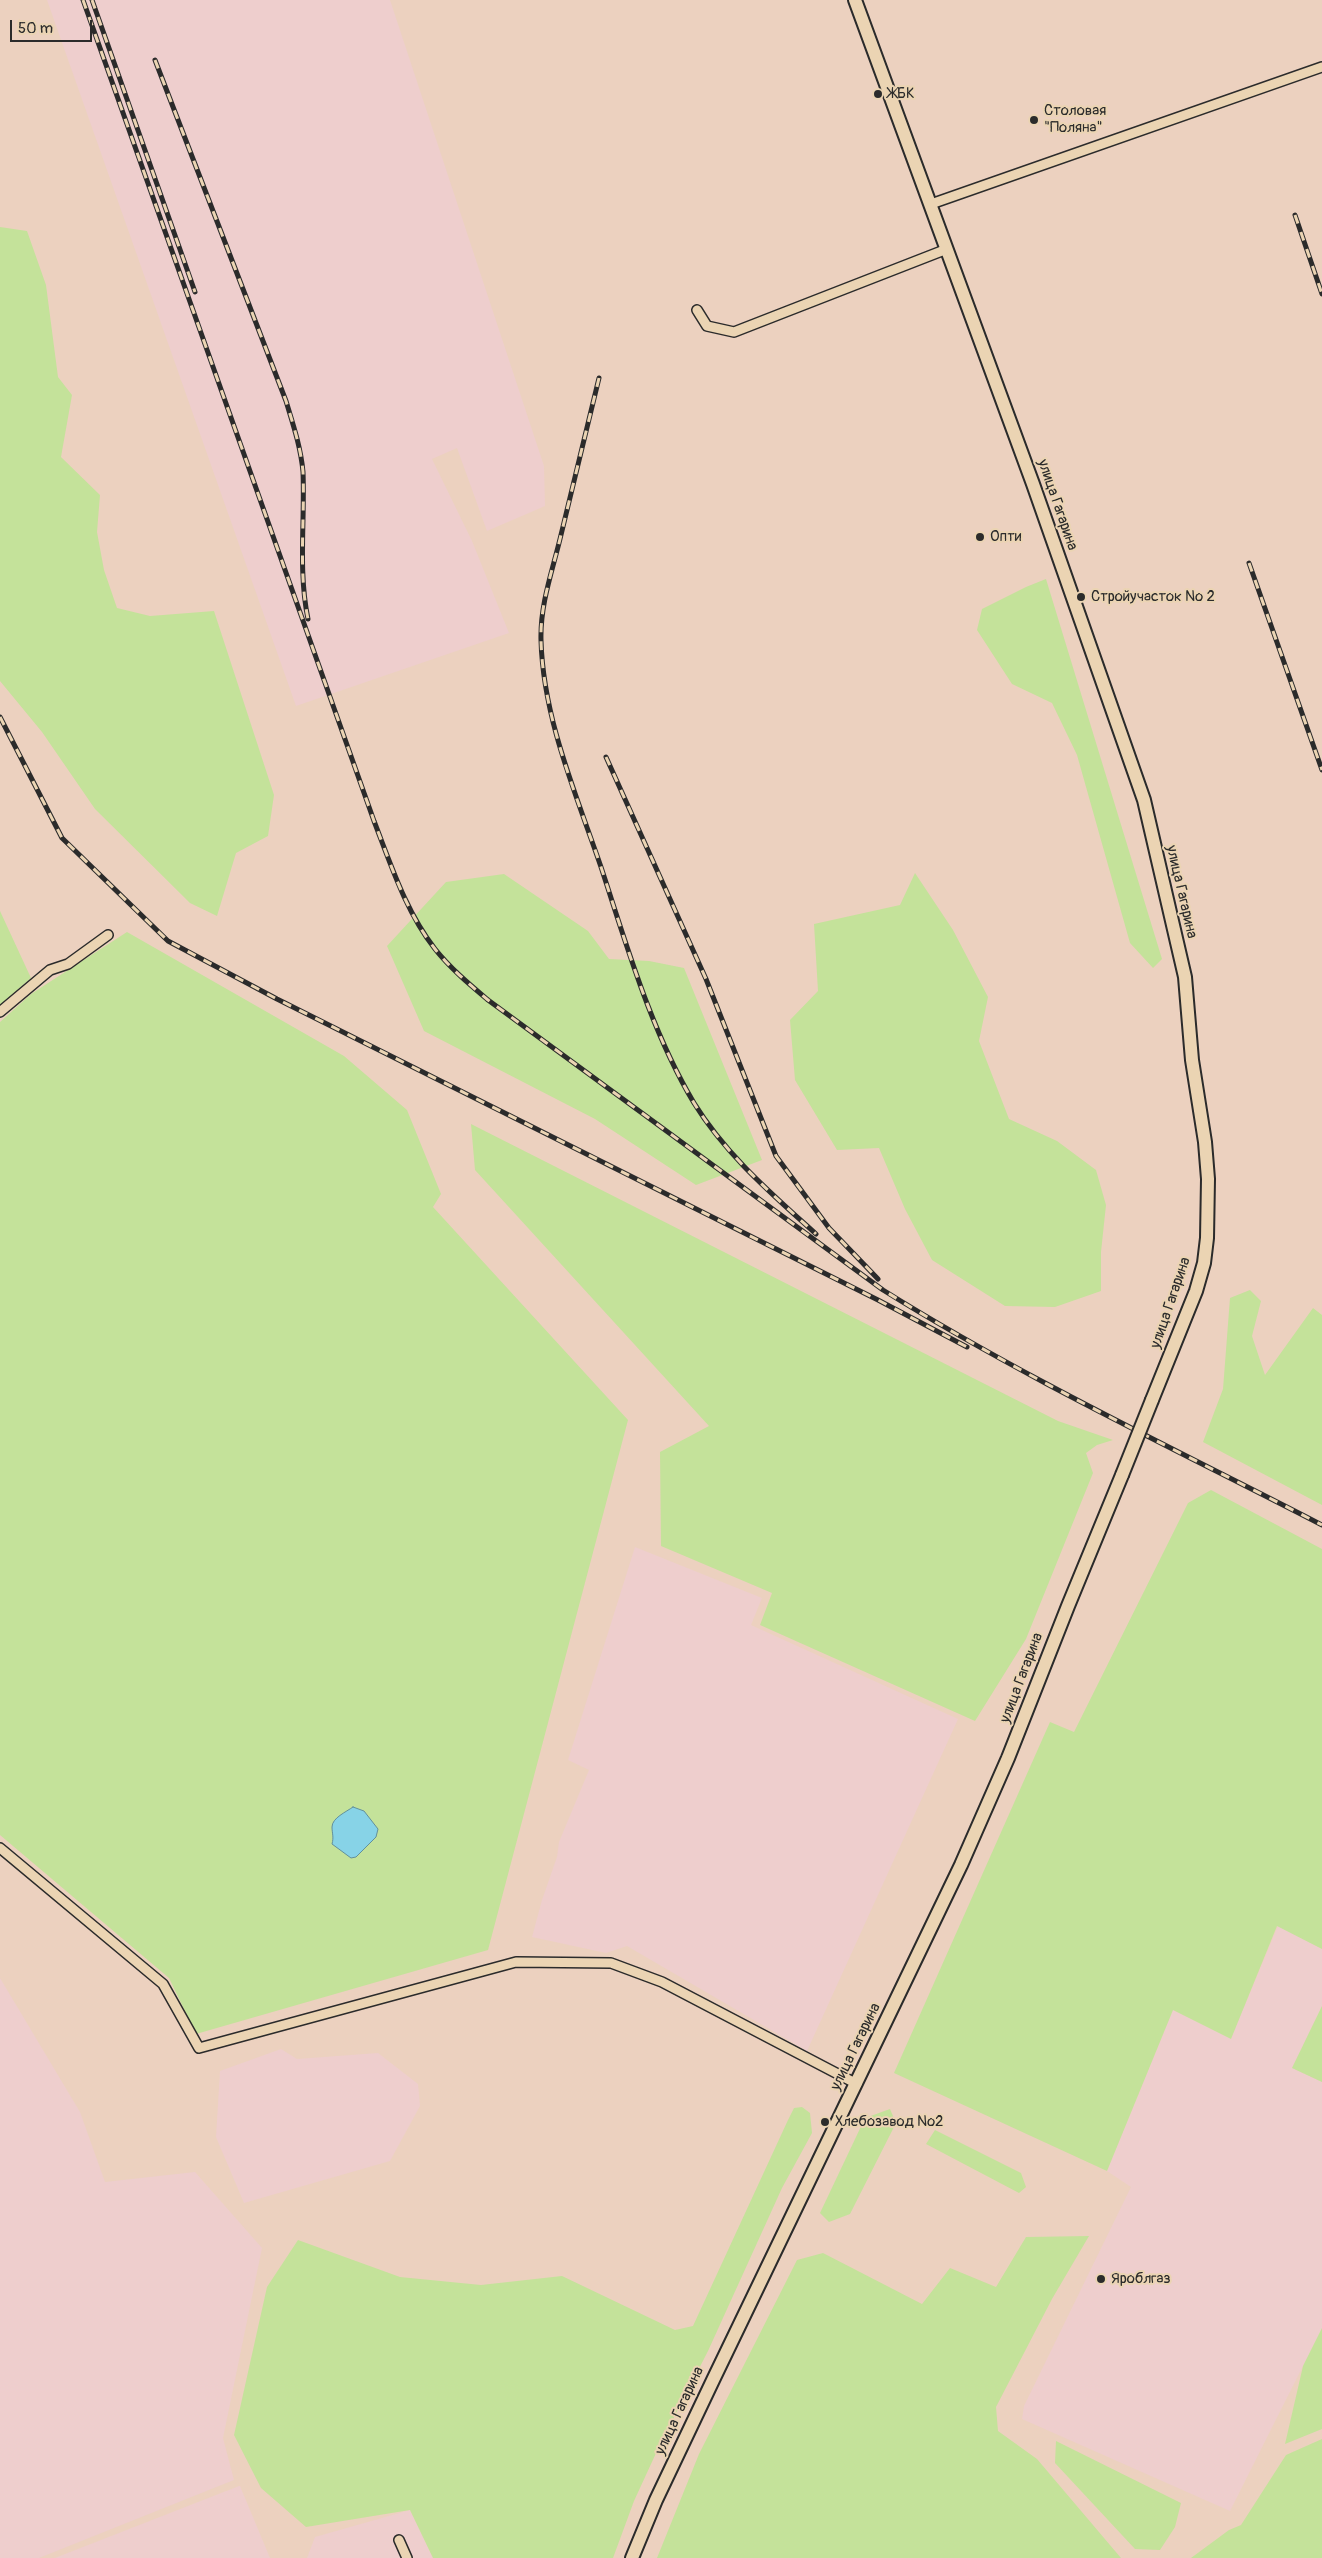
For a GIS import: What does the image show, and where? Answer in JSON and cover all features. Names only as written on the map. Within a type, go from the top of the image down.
[{"type":"main road","name":"улица Гагарина","points":[[632,2558],[672,2465],[957,1874],[1000,1775],[1196,1291],[1204,1263],[1207,1238],[1208,1188],[1205,1142],[1192,1060],[1185,977],[1144,800],[1033,484],[855,0]]},
{"type":"street","points":[[931,204],[1322,67]]},
{"type":"street","points":[[697,310],[707,326],[734,332],[947,249]]},
{"type":"street","points":[[0,1012],[50,970],[68,964],[108,936]]},
{"type":"street","points":[[0,1848],[163,1984],[198,2048],[516,1962],[610,1963],[662,1982],[856,2084]]},
{"type":"street","points":[[399,2540],[407,2558]]},
{"type":"shaded area","points":[[47,0],[390,0],[544,466],[545,506],[487,531],[457,448],[432,459],[472,541],[509,633],[296,706]]},
{"type":"shaded area","points":[[635,1547],[762,1598],[751,1625],[958,1719],[807,2051],[627,1946],[606,1953],[532,1937],[557,1857],[559,1842],[589,1770],[568,1760]]},
{"type":"shaded area","name":"Яроблгаз","points":[[1278,1926],[1322,1949],[1322,2006],[1292,2068],[1322,2082],[1322,2328],[1230,2511],[1022,2419],[1024,2406],[1131,2187],[1107,2171],[1173,2010],[1231,2038]]},
{"type":"shaded area","points":[[0,1978],[80,2112],[105,2182],[195,2172],[262,2248],[223,2438],[234,2480],[39,2558],[0,2558]]},
{"type":"shaded area","points":[[281,2049],[297,2059],[378,2053],[418,2084],[420,2106],[390,2161],[244,2203],[216,2137],[220,2071]]},
{"type":"shaded area","points":[[239,2486],[270,2558],[55,2558]]},
{"type":"shaded area","points":[[410,2510],[433,2558],[307,2558],[315,2537]]},
{"type":"green space","points":[[0,227],[27,231],[46,285],[58,377],[72,395],[61,457],[100,495],[97,532],[104,570],[117,608],[150,616],[214,611],[274,795],[268,836],[236,853],[217,916],[190,903],[95,809],[42,732],[0,681]]},
{"type":"green space","points":[[1046,579],[1162,959],[1153,968],[1130,943],[1077,755],[1052,703],[1012,684],[977,630],[982,609]]},
{"type":"green space","points":[[915,873],[953,930],[988,997],[979,1041],[1009,1119],[1057,1141],[1096,1170],[1106,1205],[1101,1252],[1101,1291],[1055,1307],[1005,1306],[932,1260],[905,1209],[879,1148],[837,1150],[795,1080],[790,1020],[818,991],[814,924],[900,905]]},
{"type":"green space","points":[[504,874],[588,931],[609,959],[649,961],[684,968],[762,1160],[696,1185],[595,1119],[424,1031],[387,946],[446,882]]},
{"type":"green space","points":[[0,911],[31,978],[0,1005]]},
{"type":"green space","points":[[127,932],[344,1056],[407,1110],[441,1194],[433,1207],[628,1420],[488,1950],[196,2034],[169,1978],[0,1835],[0,1022],[31,994]]},
{"type":"green space","points":[[471,1124],[1058,1421],[1113,1440],[1097,1445],[1086,1453],[1093,1473],[1026,1639],[975,1721],[760,1625],[772,1593],[661,1546],[660,1452],[709,1426],[475,1170]]},
{"type":"green space","points":[[1250,1290],[1261,1301],[1252,1336],[1265,1375],[1313,1308],[1322,1315],[1322,1505],[1203,1442],[1223,1389],[1230,1298]]},
{"type":"green space","points":[[1211,1490],[1322,1549],[1322,1949],[1277,1926],[1231,2039],[1173,2010],[1107,2171],[894,2073],[1050,1722],[1074,1732],[1188,1503]]},
{"type":"green space","points":[[1322,2006],[1322,2082],[1292,2068]]},
{"type":"green space","points":[[802,2107],[810,2113],[812,2133],[782,2188],[708,2351],[657,2451],[634,2501],[613,2558],[433,2558],[410,2510],[306,2527],[261,2488],[234,2435],[267,2287],[298,2240],[400,2277],[481,2285],[562,2276],[675,2330],[693,2326],[788,2120],[794,2108]]},
{"type":"green space","points":[[890,2109],[896,2123],[850,2214],[829,2222],[820,2213],[865,2118]]},
{"type":"green space","points":[[935,2130],[1021,2173],[1026,2187],[1019,2193],[926,2144]]},
{"type":"green space","points":[[1089,2236],[1052,2299],[996,2407],[998,2431],[1037,2459],[1121,2558],[657,2558],[699,2454],[797,2260],[823,2253],[922,2304],[950,2268],[996,2287],[1026,2237]]},
{"type":"green space","points":[[1322,2328],[1322,2429],[1285,2444],[1303,2366]]},
{"type":"green space","points":[[1322,2439],[1322,2558],[1191,2558],[1229,2530],[1241,2525],[1286,2455]]},
{"type":"green space","points":[[1056,2441],[1181,2503],[1175,2527],[1160,2550],[1135,2549],[1055,2463]]},
{"type":"water","points":[[353,1807],[364,1811],[378,1829],[376,1837],[356,1857],[351,1858],[332,1844],[332,1827],[337,1818]]},
{"type":"railway","points":[[83,0],[374,821],[407,904],[435,949],[454,970],[488,1000],[883,1290],[1045,1383],[1322,1525]]},
{"type":"railway","points":[[92,0],[195,292]]},
{"type":"railway","points":[[155,60],[286,401],[296,436],[303,472],[303,583],[308,619]]},
{"type":"railway","points":[[1295,215],[1322,294]]},
{"type":"railway","points":[[599,378],[542,614],[543,669],[554,727],[641,988],[665,1047],[679,1075],[694,1103],[720,1140],[766,1189],[816,1234]]},
{"type":"railway","points":[[1249,563],[1322,770]]},
{"type":"railway","points":[[0,717],[62,838],[168,941],[277,999],[878,1300],[967,1347]]},
{"type":"railway","points":[[606,757],[706,979],[776,1156],[829,1228],[878,1279]]},
{"type":"place","name":"ЖБК","points":[[878,94]]},
{"type":"place","name":"Столовая \"Поляна\"","points":[[1034,120]]},
{"type":"place","name":"Опти","points":[[980,537]]},
{"type":"place","name":"Стройучасток № 2","points":[[1081,597]]},
{"type":"place","name":"Хлебозавод №2","points":[[825,2122]]},
{"type":"place","name":"Яроблгаз","points":[[1101,2279]]}]
